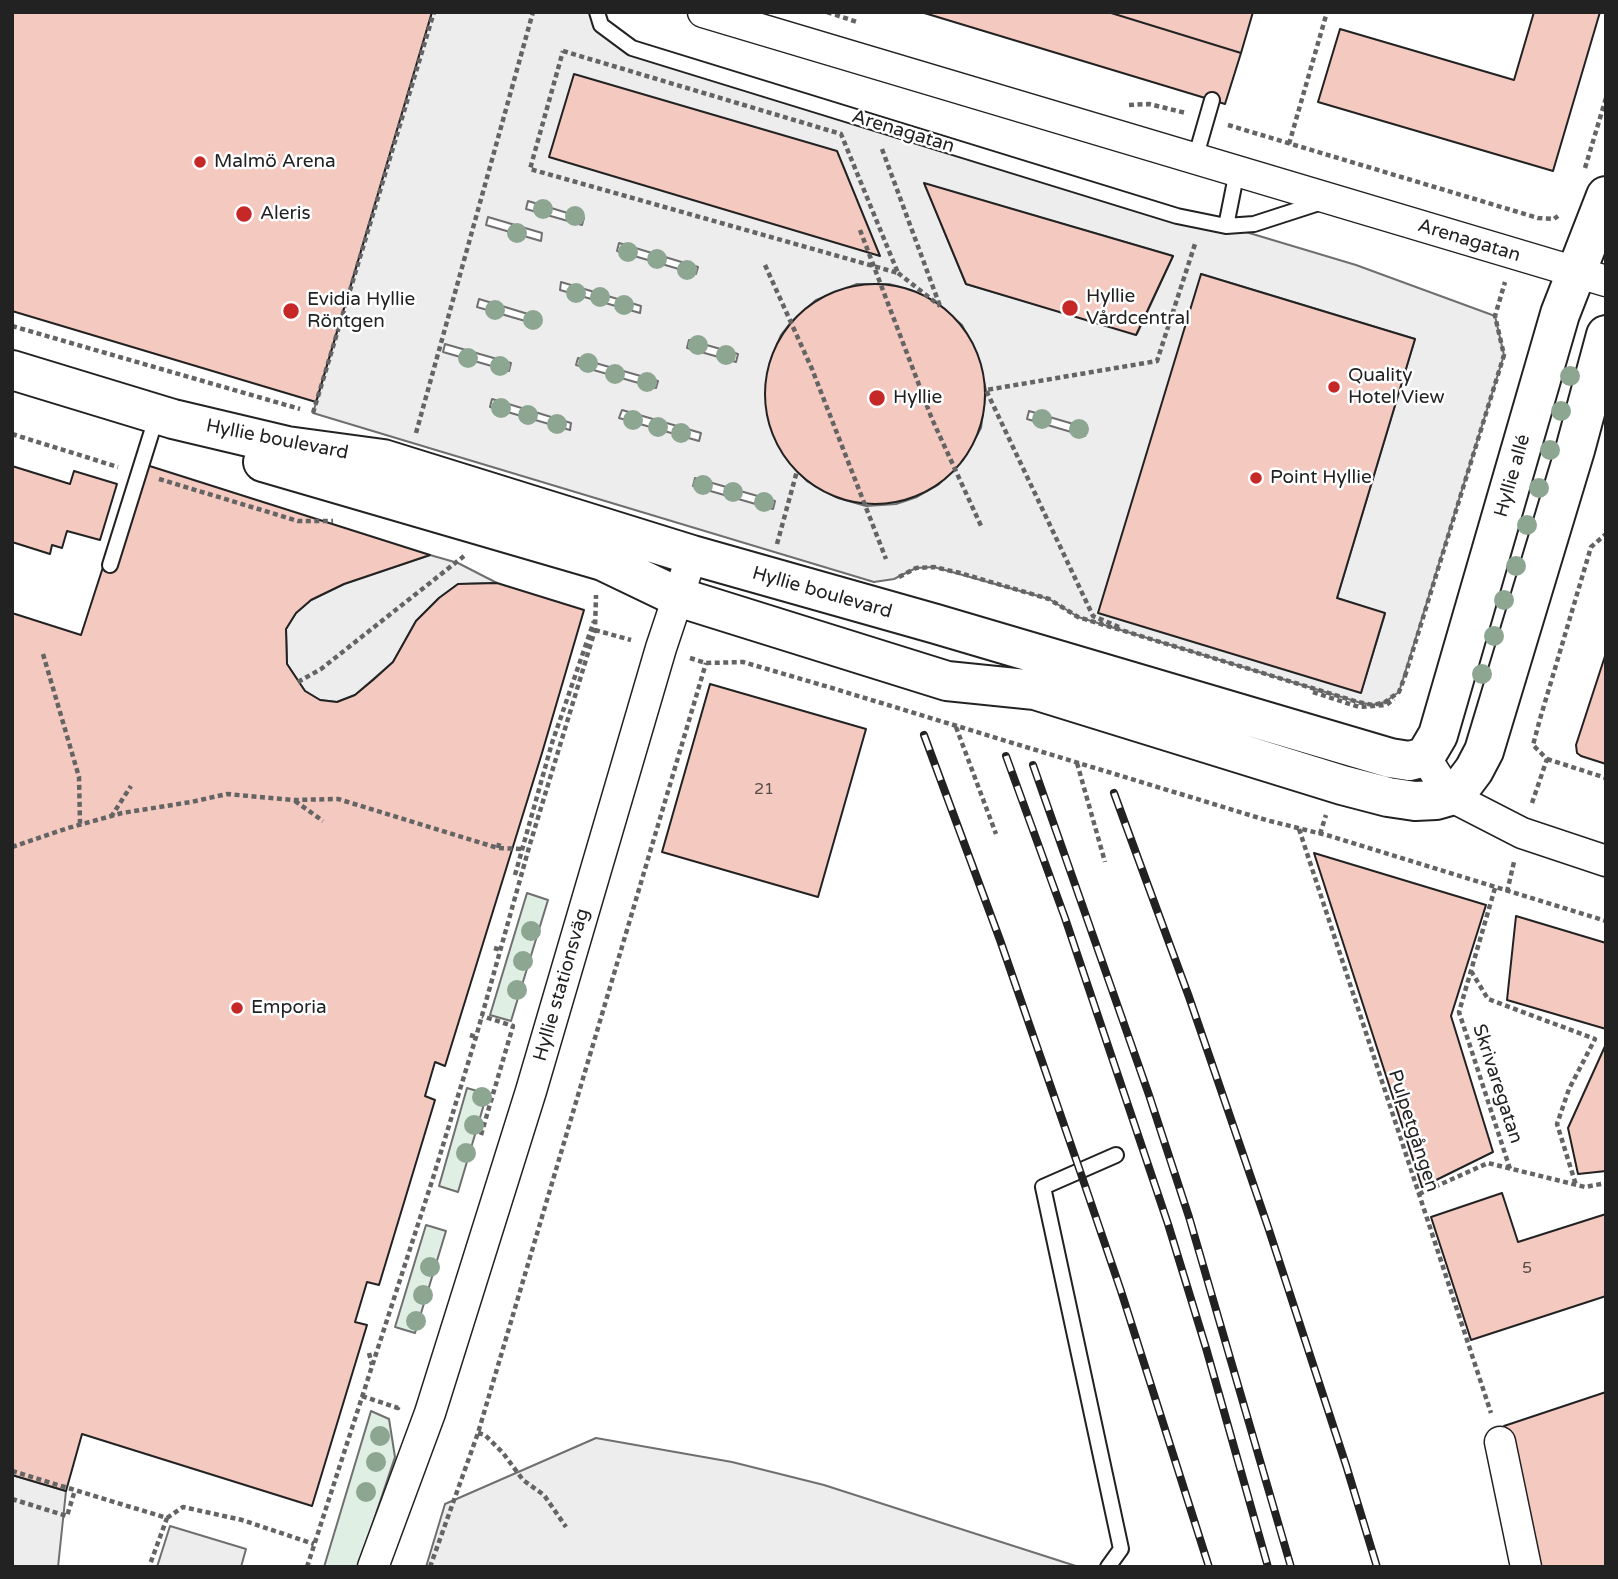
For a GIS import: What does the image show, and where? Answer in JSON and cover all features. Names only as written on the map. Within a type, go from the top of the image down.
[{"type":"street","name":"Arenagatan","points":[[703,12],[1591,277]]},
{"type":"street","name":"Hyllie allé","points":[[1425,757],[1438,734],[1560,314],[1591,277],[1606,196]]},
{"type":"street","points":[[1450,796],[1462,786],[1484,751],[1575,450],[1606,335]]},
{"type":"street","name":"Hyllie boulevard","points":[[12,370],[165,416],[287,446],[383,459],[692,555],[1391,758],[1409,761],[1425,757]]},
{"type":"street","name":"Hyllie boulevard","points":[[165,416],[227,449],[252,458],[603,561],[678,597],[947,681],[1035,690],[1388,797],[1415,802],[1450,796]]},
{"type":"street","name":"Hyllie stationsväg","points":[[373,1567],[430,1413],[531,1091],[661,649],[692,555]]},
{"type":"street","points":[[1425,757],[1450,796],[1522,833],[1606,861]]},
{"type":"street","name":"Hyllie stationsväg","points":[[391,1567],[430,1413]]},
{"type":"street","points":[[1500,1442],[1526,1567]]},
{"type":"lane","name":"Arenagatan","points":[[597,12],[601,25],[632,48],[1177,216],[1226,226],[1254,224],[1333,199]]},
{"type":"lane","points":[[1195,159],[1212,100]]},
{"type":"lane","points":[[1226,226],[1237,171]]},
{"type":"lane","points":[[110,565],[139,473],[165,416]]},
{"type":"lane","points":[[1108,1567],[1121,1549],[1043,1187],[1116,1155]]},
{"type":"path","points":[[12,326],[313,413],[434,12]]},
{"type":"path","points":[[413,443],[533,12]]},
{"type":"path","points":[[1289,144],[1327,12]]},
{"type":"path","points":[[888,127],[882,151],[940,306],[898,273],[530,169],[563,51],[841,134],[898,273]]},
{"type":"path","points":[[1147,639],[1093,616],[986,390],[1157,361],[1203,221]]},
{"type":"path","points":[[860,230],[932,419],[982,528]]},
{"type":"path","points":[[765,265],[813,369],[886,559]]},
{"type":"path","points":[[894,579],[916,568],[934,567],[1049,599],[1078,617],[1147,639],[1358,702],[1373,705],[1385,702],[1399,692],[1405,676],[1504,355],[1495,316]]},
{"type":"path","points":[[12,434],[298,522],[336,521]]},
{"type":"path","points":[[775,552],[797,471]]},
{"type":"path","points":[[1606,534],[1591,547],[1533,745],[1547,759],[1606,778]]},
{"type":"path","points":[[298,682],[321,669],[465,556],[452,552]]},
{"type":"path","points":[[583,593],[596,597]]},
{"type":"path","points":[[516,874],[552,743],[596,613]]},
{"type":"path","points":[[307,1567],[476,1037],[595,629]]},
{"type":"path","points":[[43,654],[79,777],[80,824]]},
{"type":"path","points":[[430,1567],[478,1433],[706,663],[743,662],[1606,921]]},
{"type":"path","points":[[956,726],[996,834]]},
{"type":"path","points":[[1507,891],[1522,833],[1547,759]]},
{"type":"path","points":[[1077,762],[1105,862]]},
{"type":"path","points":[[111,818],[131,786]]},
{"type":"path","points":[[12,847],[122,813],[227,794],[294,800],[338,799],[498,848],[522,849]]},
{"type":"path","points":[[294,800],[323,821]]},
{"type":"path","name":"Pulpetgången","points":[[1299,828],[1500,1442]]},
{"type":"path","points":[[498,848],[500,840]]},
{"type":"path","name":"Skrivaregatan","points":[[1495,888],[1459,1012],[1510,1169]]},
{"type":"path","points":[[494,948],[501,950]]},
{"type":"path","points":[[1471,971],[1488,999],[1595,1039],[1569,1089],[1558,1124],[1576,1185]]},
{"type":"path","points":[[479,1145],[513,1026],[482,1016]]},
{"type":"path","points":[[470,1035],[476,1037]]},
{"type":"path","name":"Skrivaregatan","points":[[1419,1194],[1488,1163],[1585,1187],[1606,1183]]},
{"type":"path","points":[[369,1353],[372,1366]]},
{"type":"path","points":[[362,1396],[398,1408],[402,1395]]},
{"type":"path","points":[[478,1433],[485,1435],[503,1453],[523,1480],[544,1495],[566,1527]]},
{"type":"path","points":[[12,1471],[167,1518]]},
{"type":"path","points":[[12,1499],[67,1516],[75,1490]]},
{"type":"path","points":[[149,1567],[167,1518],[183,1507],[242,1520],[314,1544]]},
{"type":"green space","points":[[527,893],[548,900],[511,1021],[490,1015]]},
{"type":"green space","points":[[467,1088],[487,1094],[458,1192],[439,1186]]},
{"type":"green space","points":[[426,1225],[446,1231],[415,1333],[395,1327]]},
{"type":"green space","points":[[371,1411],[389,1419],[395,1457],[358,1567],[324,1567]]},
{"type":"shaded area","points":[[432,12],[597,12],[632,48],[1356,265],[1495,316],[1504,355],[1399,692],[1385,702],[1373,705],[1078,617],[1049,599],[934,567],[916,568],[894,579],[874,582],[313,413]],"holes":[[[925,184],[1173,256],[1137,334],[966,284]],[[528,201],[584,218],[582,225],[526,209]],[[488,217],[542,233],[541,241],[486,225]],[[619,243],[698,267],[696,274],[617,251]],[[1201,274],[1415,339],[1337,598],[1385,614],[1361,692]],[[561,282],[641,306],[640,313],[560,290]],[[857,284],[889,284],[911,290],[940,306],[962,325],[977,354],[986,390],[981,428],[963,460],[938,485],[917,497],[896,504],[866,506],[838,498],[807,481],[783,453],[768,418],[766,389],[771,359],[781,335],[791,322],[816,300]],[[479,299],[541,318],[539,325],[477,307]],[[689,340],[738,354],[736,362],[687,348]],[[445,344],[511,363],[509,371],[443,352]],[[578,358],[658,381],[656,388],[576,365]],[[492,399],[571,423],[570,430],[490,407]],[[622,410],[701,433],[699,441],[619,418]],[[1029,411],[1087,428],[1085,436],[1027,419]],[[695,478],[775,501],[773,509],[693,486]]]},
{"type":"shaded area","points":[[430,555],[458,563],[497,583],[458,584],[439,598],[416,621],[393,662],[355,695],[337,702],[320,700],[305,691],[287,664],[286,629],[296,613],[311,600],[344,584]]},
{"type":"shaded area","points":[[596,1438],[732,1462],[824,1485],[1079,1567],[426,1567],[445,1504]]},
{"type":"shaded area","points":[[12,1475],[66,1491],[58,1567],[12,1567]]},
{"type":"shaded area","points":[[170,1526],[246,1549],[241,1567],[157,1567]]},
{"type":"building","name":"Malmö Arena","points":[[12,12],[432,12],[316,402],[12,311]]},
{"type":"building","points":[[921,12],[1108,12],[1241,53],[1225,104]]},
{"type":"building","points":[[1108,12],[1253,12],[1241,53]]},
{"type":"building","points":[[1534,12],[1600,12],[1553,171],[1318,102],[1340,29],[1514,80]]},
{"type":"building","points":[[574,74],[837,151],[880,256],[549,157]]},
{"type":"building","points":[[924,183],[1173,256],[1136,335],[966,284]]},
{"type":"building","name":"Point Hyllie","points":[[1201,274],[1415,339],[1337,598],[1385,613],[1361,693],[1098,613]]},
{"type":"building","points":[[875,284],[896,286],[927,297],[953,316],[972,342],[983,373],[983,415],[972,446],[953,472],[927,491],[896,502],[875,504],[854,502],[823,491],[797,472],[778,446],[767,415],[765,394],[767,373],[778,342],[797,316],[823,297],[854,286]]},
{"type":"building","name":"Emporia","points":[[137,462],[430,555],[344,584],[311,600],[296,613],[286,629],[287,664],[305,691],[320,700],[337,702],[355,695],[373,680],[393,662],[416,621],[458,584],[497,583],[584,610],[445,1066],[435,1062],[425,1096],[435,1100],[379,1285],[367,1282],[355,1322],[367,1325],[312,1506],[82,1434],[66,1491],[12,1475],[12,613],[81,635]]},
{"type":"building","points":[[12,466],[70,484],[74,471],[117,484],[100,540],[67,531],[62,548],[52,545],[50,554],[12,542]]},
{"type":"building","points":[[1606,653],[1606,764],[1581,756],[1577,753],[1576,745]]},
{"type":"building","points":[[710,684],[866,729],[818,897],[662,852]]},
{"type":"building","points":[[1314,853],[1486,905],[1451,1016],[1493,1152],[1422,1187]]},
{"type":"building","points":[[1516,916],[1606,943],[1606,1029],[1507,1000]]},
{"type":"building","points":[[1606,1044],[1606,1171],[1578,1174],[1568,1128]]},
{"type":"building","points":[[1502,1193],[1518,1242],[1606,1214],[1606,1296],[1471,1340],[1431,1217]]},
{"type":"building","points":[[1606,1392],[1606,1567],[1536,1567],[1504,1426]]},
{"type":"railway","points":[[924,735],[1000,940],[1080,1171],[1209,1567]]},
{"type":"railway","points":[[1006,756],[1065,918],[1168,1224],[1268,1567]]},
{"type":"railway","points":[[1033,765],[1189,1217],[1291,1567]]},
{"type":"railway","points":[[1114,793],[1189,997],[1268,1227],[1377,1567]]},
{"type":"place","name":"Malmö Arena","points":[[200,162]]},
{"type":"place","name":"Aleris","points":[[244,214]]},
{"type":"place","name":"Hyllie Vårdcentral","points":[[1070,308]]},
{"type":"place","name":"Evidia Hyllie Röntgen","points":[[291,311]]},
{"type":"place","name":"Quality Hotel View","points":[[1334,387]]},
{"type":"place","name":"Hyllie","points":[[877,398]]},
{"type":"place","name":"Point Hyllie","points":[[1256,478]]},
{"type":"place","name":"Emporia","points":[[237,1008]]}]
